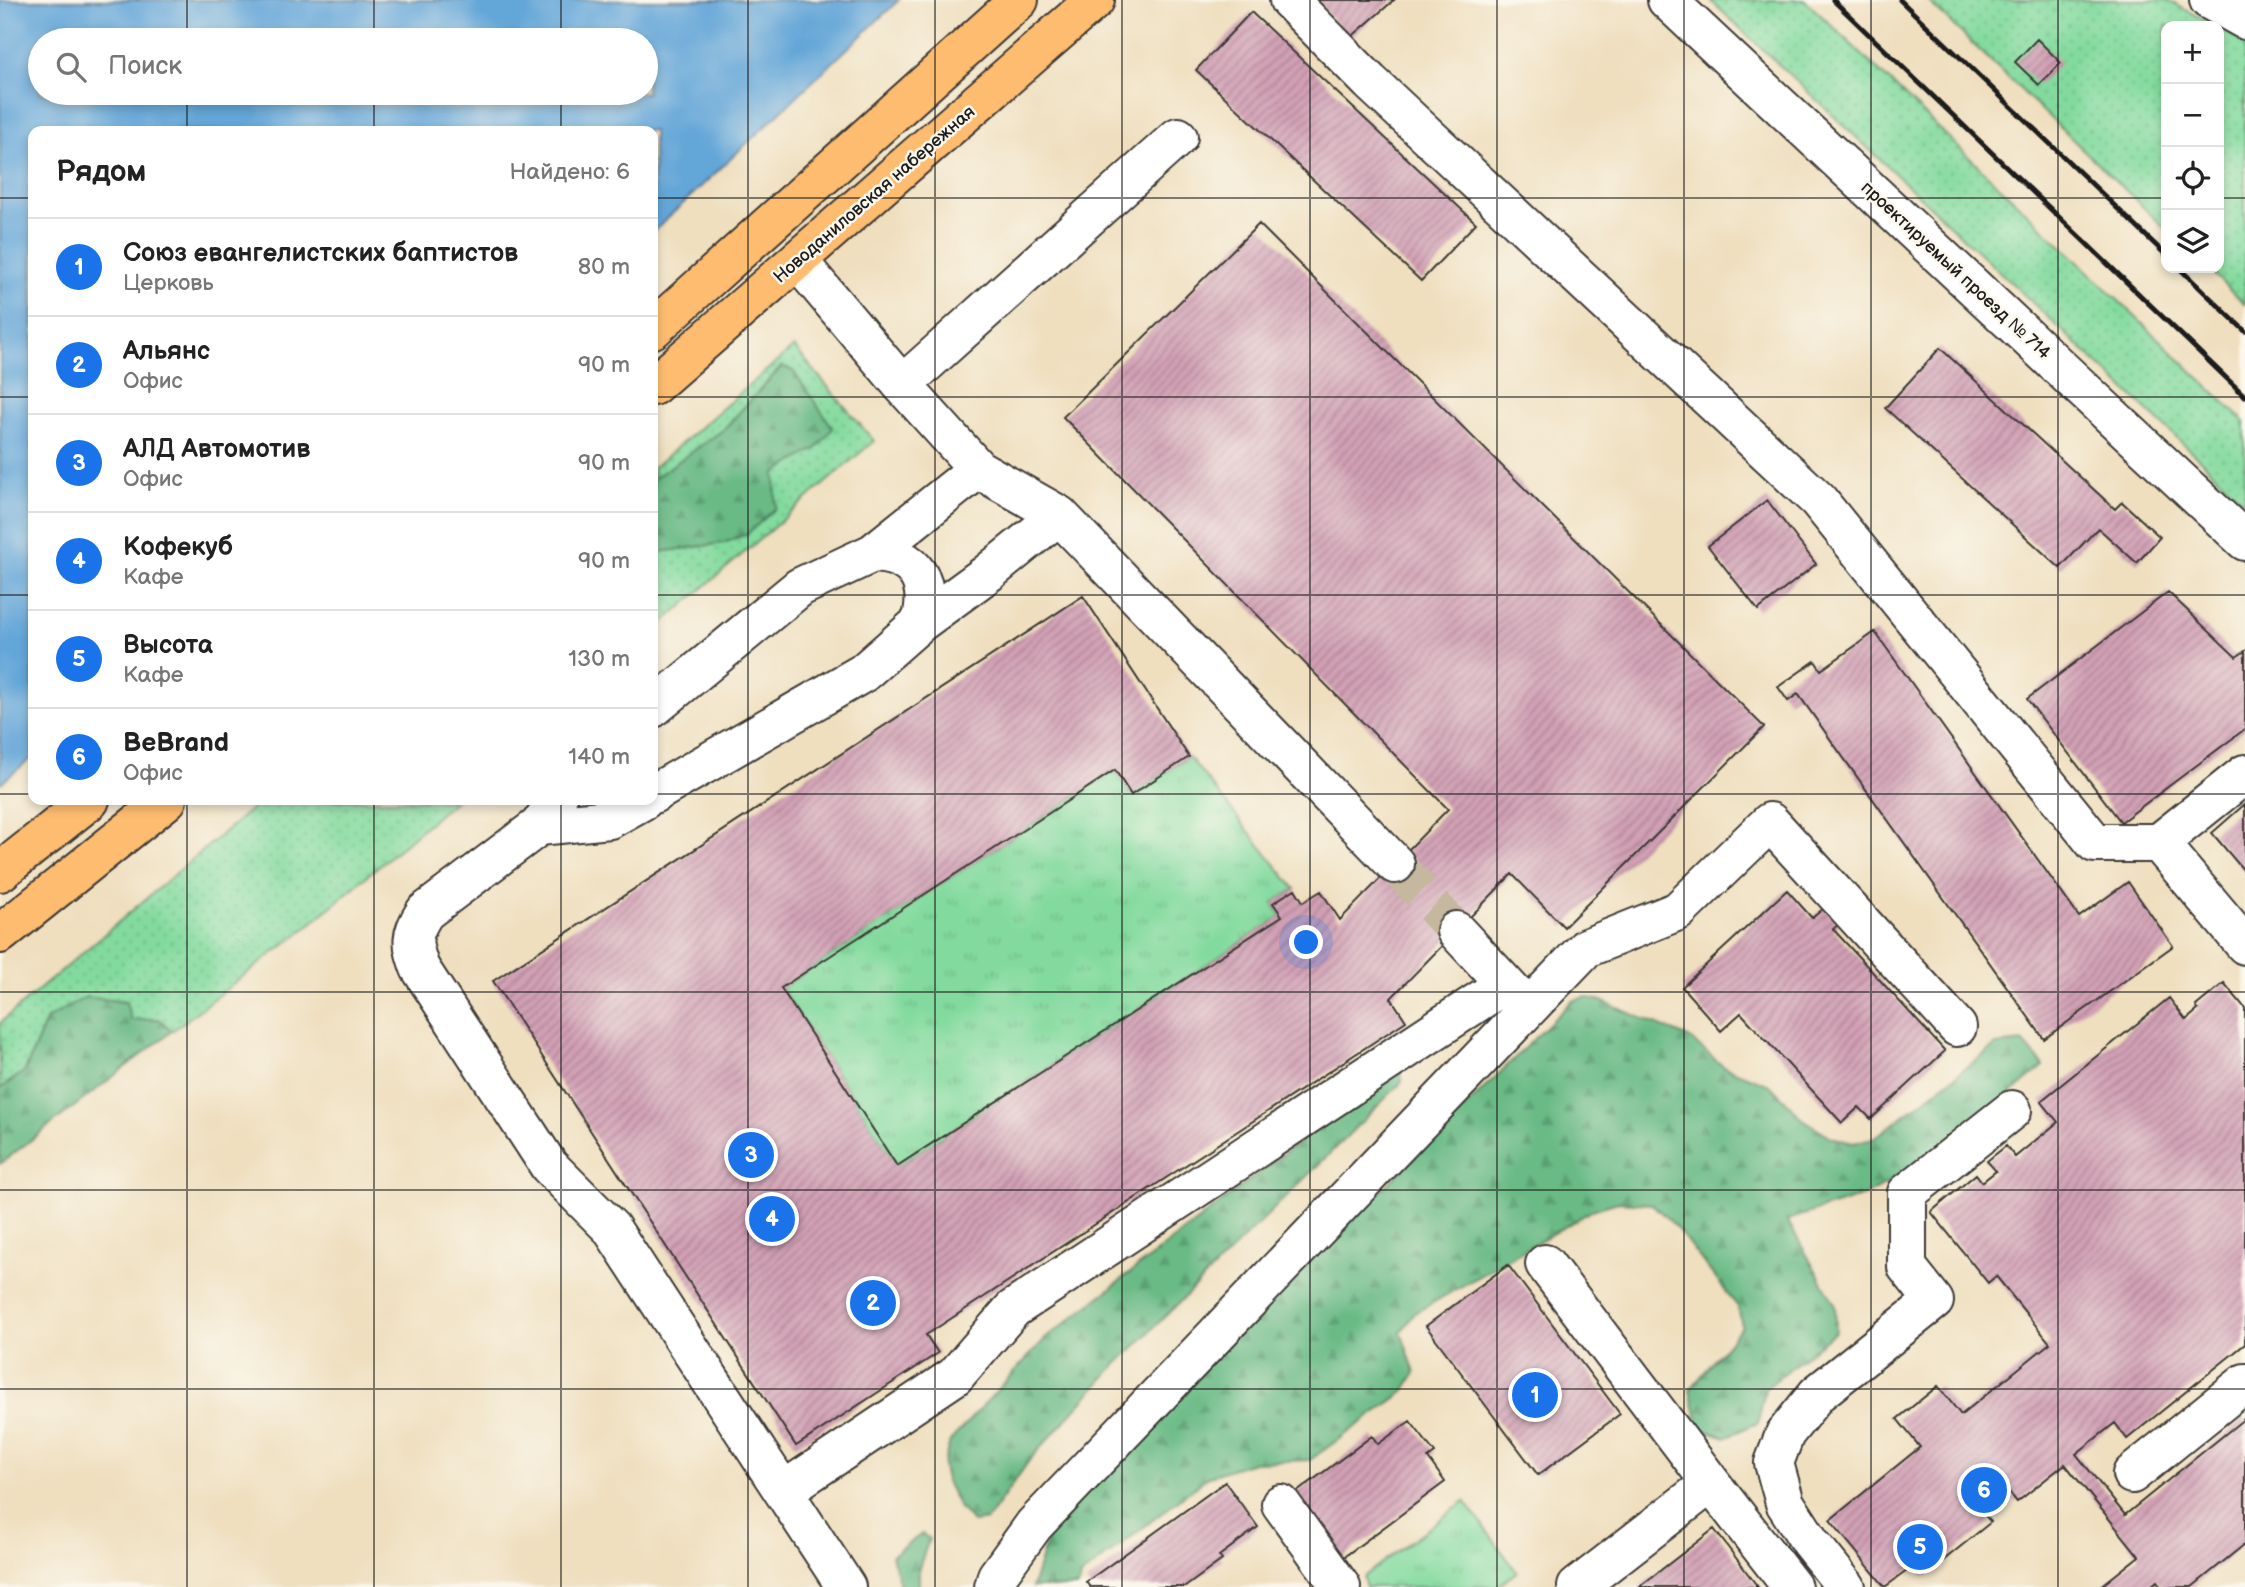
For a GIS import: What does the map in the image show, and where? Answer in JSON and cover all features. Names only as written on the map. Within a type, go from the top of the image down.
[{"type":"main road","points":[[658,325],[1019,0]]},
{"type":"main road","name":"Новоданиловская набережная","points":[[658,382],[1095,0]]},
{"type":"main road","points":[[0,872],[84,805]]},
{"type":"main road","points":[[0,934],[161,805]]},
{"type":"street","points":[[1289,0],[1370,82],[1818,500],[2095,842],[2159,843],[2245,774]]},
{"type":"street","name":"проектируемый проезд № 714","points":[[1667,0],[2245,541]]},
{"type":"street","points":[[2209,0],[2245,20]]},
{"type":"street","points":[[902,385],[1178,137]]},
{"type":"street","points":[[798,261],[902,385],[978,469],[1059,515],[1395,864]]},
{"type":"street","points":[[658,704],[800,587],[873,553],[978,469]]},
{"type":"street","points":[[658,791],[863,673],[921,622],[988,573],[1059,515]]},
{"type":"street","points":[[873,553],[890,554],[918,573],[925,597],[921,622]]},
{"type":"street","points":[[635,805],[610,819],[548,813],[425,912],[415,928],[412,946],[420,968],[549,1166],[611,1228],[846,1587]]},
{"type":"street","points":[[783,1491],[955,1376],[1013,1309],[1516,995],[1586,948],[1678,911],[1770,822],[1957,1027]]},
{"type":"street","points":[[2159,843],[2245,945]]},
{"type":"street","points":[[1456,931],[1516,995]]},
{"type":"street","points":[[994,1587],[997,1576],[1034,1525],[1516,995]]},
{"type":"street","points":[[1846,1587],[1810,1542],[1785,1503],[1774,1463],[1785,1434],[1817,1394],[1934,1301],[1907,1267],[1907,1193],[2012,1110]]},
{"type":"street","points":[[1545,1264],[1792,1587]]},
{"type":"street","points":[[2132,1474],[2245,1383]]},
{"type":"street","points":[[1577,1587],[1712,1483]]},
{"type":"street","points":[[1281,1504],[1341,1587]]},
{"type":"green space","points":[[1710,0],[1805,0],[2245,422],[2245,502]]},
{"type":"green space","points":[[1927,0],[2167,0],[2207,21],[2161,21],[2161,224]]},
{"type":"green space","points":[[2224,31],[2245,42],[2245,304],[2212,273],[2224,273]]},
{"type":"green space","points":[[794,347],[874,441],[658,627],[658,464]]},
{"type":"green space","points":[[782,366],[793,371],[833,428],[817,448],[775,473],[776,508],[747,534],[724,543],[658,552],[658,476],[723,430]]},
{"type":"green space","points":[[1189,757],[1295,889],[1273,903],[1282,916],[897,1166],[781,988],[1115,770],[1131,795]]},
{"type":"green space","points":[[256,805],[450,805],[307,927],[172,1031],[159,1019],[47,1019],[25,1071],[0,1089],[0,1023]]},
{"type":"green space","points":[[86,997],[126,1002],[131,1020],[159,1019],[172,1031],[0,1164],[0,1089],[25,1071],[47,1019]]},
{"type":"green space","points":[[1586,997],[1689,1038],[1724,1067],[1770,1085],[1803,1119],[1831,1137],[1853,1143],[1873,1139],[1996,1045],[2023,1042],[2044,1066],[1929,1161],[1863,1196],[1787,1220],[1835,1304],[1836,1331],[1765,1389],[1758,1423],[1725,1437],[1699,1428],[1690,1390],[1742,1326],[1738,1307],[1674,1225],[1652,1204],[1618,1202],[1595,1209],[1415,1313],[1401,1332],[1415,1373],[1404,1392],[1310,1460],[1253,1462],[1209,1476],[1080,1577],[1078,1587],[1032,1587],[1051,1527],[1077,1493],[1572,1001]]},
{"type":"green space","points":[[1393,1069],[1401,1073],[1402,1082],[1109,1372],[1031,1458],[987,1520],[972,1522],[959,1507],[946,1482],[943,1466],[950,1441],[1045,1339]]},
{"type":"green space","points":[[1465,1501],[1517,1572],[1496,1587],[1366,1587],[1363,1577]]},
{"type":"green space","points":[[922,1534],[929,1539],[919,1568],[919,1587],[900,1587],[892,1555]]},
{"type":"water","points":[[0,0],[899,0],[658,227],[658,126],[28,126],[28,761],[0,784]]},
{"type":"building","points":[[1316,0],[1394,0],[1349,39]]},
{"type":"building","points":[[1251,12],[1476,223],[1421,281],[1196,70]]},
{"type":"building","points":[[2037,39],[2061,63],[2039,85],[2015,62]]},
{"type":"building","points":[[1259,224],[1764,727],[1564,927],[1512,874],[1391,998],[1406,1021],[926,1335],[938,1353],[796,1446],[493,981],[1083,596],[1189,757],[1131,795],[1115,770],[781,988],[897,1166],[1282,916],[1273,903],[1295,889],[1303,902],[1321,891],[1340,920],[1448,809],[1063,417]]},
{"type":"building","points":[[1940,348],[2115,509],[2122,502],[2160,537],[2137,563],[2098,528],[2060,568],[1885,408]]},
{"type":"building","points":[[1767,500],[1816,564],[1758,610],[1708,546]]},
{"type":"building","points":[[2168,592],[2236,657],[2245,651],[2245,729],[2121,822],[2027,699]]},
{"type":"building","points":[[1875,632],[2079,917],[2128,882],[2173,946],[2044,1039],[1798,694],[1788,701],[1778,687],[1815,661],[1821,670]]},
{"type":"building","points":[[2245,804],[2245,872],[2212,833]]},
{"type":"building","points":[[1787,890],[1812,918],[1824,908],[1839,924],[1833,929],[1945,1051],[1871,1119],[1859,1107],[1842,1123],[1741,1013],[1721,1031],[1682,987]]},
{"type":"building","points":[[2224,983],[2245,1008],[2245,1344],[2127,1439],[2115,1423],[2076,1454],[2125,1515],[2245,1418],[2245,1544],[2192,1587],[2161,1587],[2157,1581],[2150,1587],[2100,1587],[2139,1556],[2065,1464],[2017,1502],[2008,1491],[1982,1512],[1991,1522],[1924,1576],[1915,1565],[1885,1587],[1830,1520],[1920,1447],[1897,1419],[1938,1386],[1961,1415],[2050,1343],[1996,1276],[1988,1283],[1931,1212],[1976,1174],[1982,1182],[1996,1171],[1987,1161],[2006,1146],[2015,1157],[2058,1122],[2041,1101],[2169,998],[2186,1020],[2198,1010],[2196,1006]]},
{"type":"building","points":[[1508,1265],[1620,1414],[1538,1475],[1426,1326]]},
{"type":"building","points":[[1410,1421],[1435,1453],[1428,1458],[1445,1482],[1341,1559],[1293,1495],[1372,1436],[1378,1444]]},
{"type":"building","points":[[1225,1482],[1258,1527],[1219,1556],[1222,1560],[1185,1587],[1090,1587],[1086,1582]]},
{"type":"building","points":[[1714,1529],[1758,1587],[1639,1587]]},
{"type":"tunnel","points":[[1395,864],[1456,931]]},
{"type":"railway","points":[[1833,0],[2245,396]]},
{"type":"railway","points":[[1900,0],[2161,250]]},
{"type":"railway","points":[[2184,273],[2245,331]]},
{"type":"place","name":"АЛД Автомотив","points":[[751,1155]]},
{"type":"place","name":"Кофекуб","points":[[772,1219]]},
{"type":"place","name":"Альянс","points":[[873,1303]]},
{"type":"place","name":"Союз евангелистских баптистов","points":[[1535,1395]]},
{"type":"place","name":"BeBrand","points":[[1984,1490]]},
{"type":"place","name":"Высота","points":[[1920,1547]]}]
